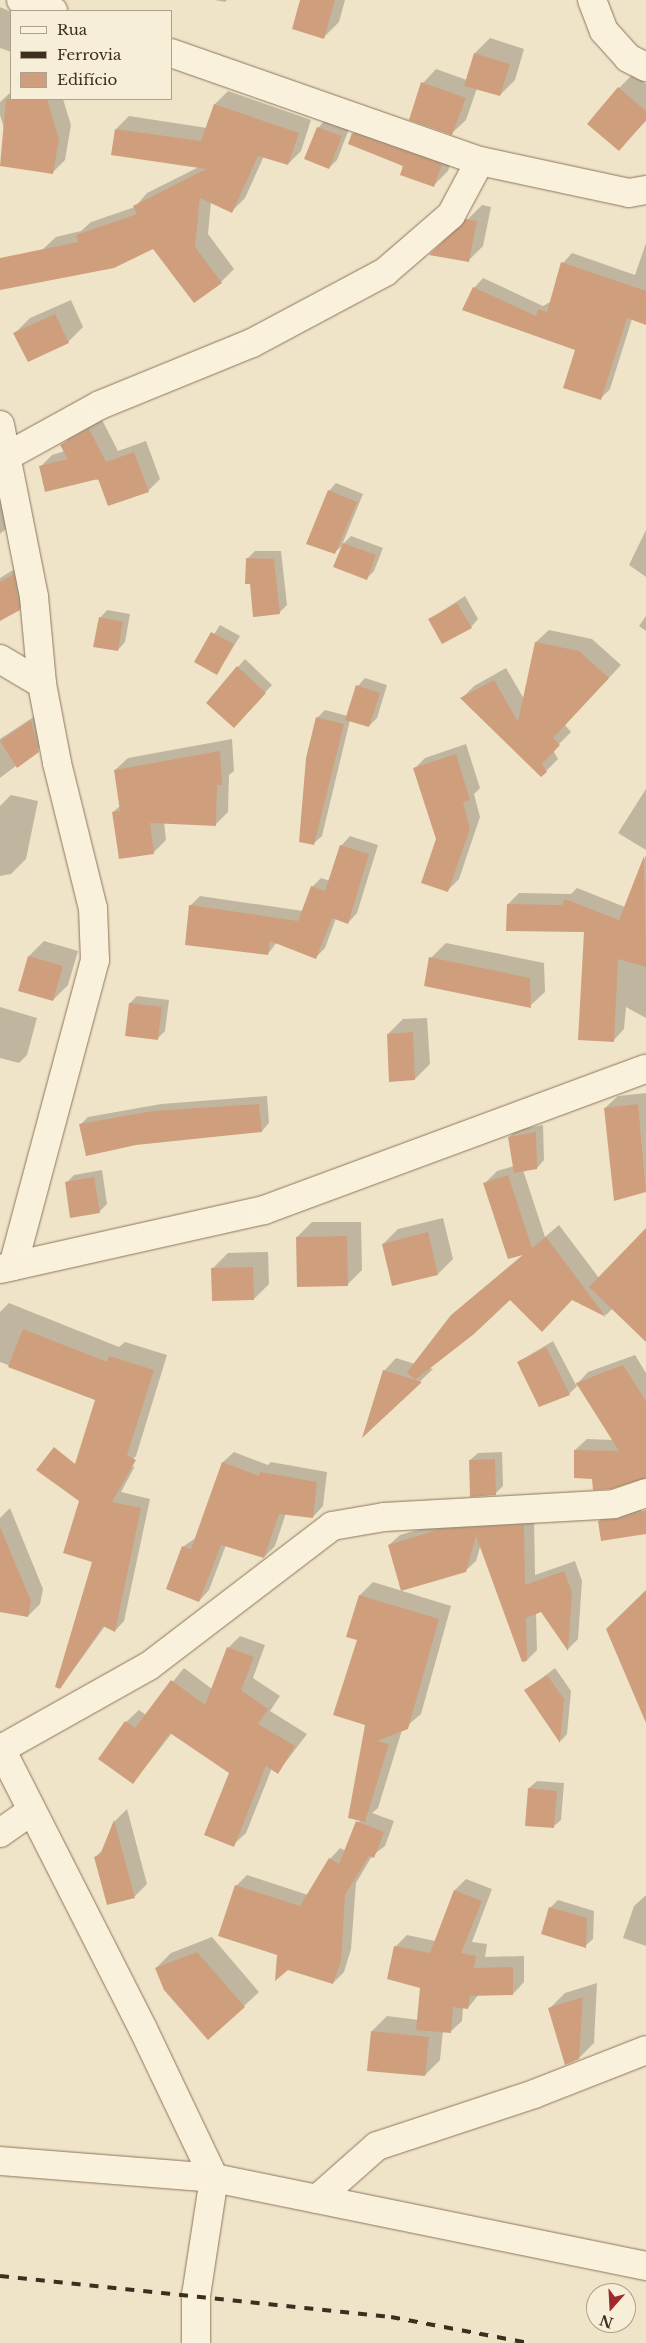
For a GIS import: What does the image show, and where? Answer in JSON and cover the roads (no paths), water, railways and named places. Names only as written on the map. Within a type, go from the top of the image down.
[{"type":"street","points":[[22,0],[50,10]]},
{"type":"street","points":[[592,0],[604,31],[628,58],[646,67]]},
{"type":"street","points":[[172,53],[480,162],[629,193],[646,190]]},
{"type":"street","points":[[3,458],[100,405],[252,343],[385,272],[451,215],[480,162]]},
{"type":"street","points":[[0,425],[3,458],[34,597],[42,684],[57,763],[94,908],[95,960],[7,1268],[264,1210],[646,1069]]},
{"type":"street","points":[[0,659],[42,684]]},
{"type":"street","points":[[196,2343],[196,2295],[214,2178],[143,2028],[1,1748],[150,1666],[332,1526],[384,1517],[614,1504],[646,1493]]},
{"type":"street","points":[[0,1833],[32,1811]]},
{"type":"street","points":[[317,2199],[376,2146],[534,2094],[646,2050]]},
{"type":"street","points":[[0,2161],[214,2178],[646,2266]]},
{"type":"railway","points":[[0,2276],[391,2317],[529,2343]]}]
